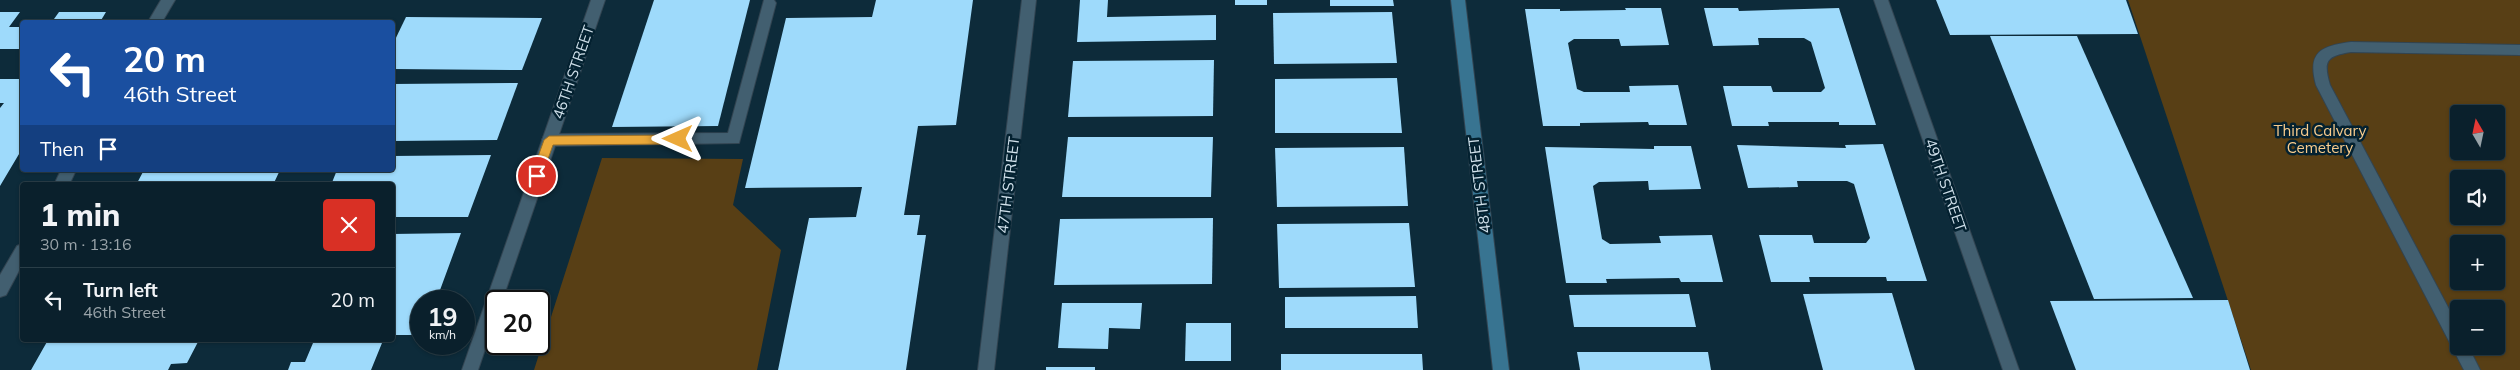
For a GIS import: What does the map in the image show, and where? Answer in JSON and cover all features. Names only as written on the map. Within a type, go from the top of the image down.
[{"type":"street","points":[[156,20],[168,0]]},
{"type":"street","name":"46TH STREET","points":[[470,370],[598,0]]},
{"type":"street","name":"47TH STREET","points":[[986,370],[1029,0]]},
{"type":"street","name":"48TH STREET","points":[[1458,0],[1501,370]]},
{"type":"street","name":"49TH STREET","points":[[1881,0],[2011,370]]},
{"type":"street","points":[[549,140],[734,139],[769,3]]},
{"type":"street","points":[[2450,328],[2323,85],[2318,68],[2322,55],[2329,51],[2351,47],[2520,50]]},
{"type":"street","points":[[0,290],[20,255]]},
{"type":"street","points":[[2464,355],[2472,370]]},
{"type":"green space","name":"Third Calvary Cemetery","points":[[2128,0],[2520,0],[2520,370],[2251,370]]},
{"type":"green space","points":[[602,158],[743,159],[733,205],[781,250],[757,370],[534,370],[539,355],[550,355],[550,320]]},
{"type":"building","points":[[654,0],[750,0],[718,126],[612,127]]},
{"type":"building","points":[[876,0],[973,0],[956,125],[918,126],[904,215],[920,215],[917,235],[926,235],[906,370],[778,370],[809,218],[856,217],[862,187],[745,188],[786,18],[872,17]]},
{"type":"building","points":[[1080,0],[1108,0],[1107,17],[1216,15],[1216,40],[1077,42]]},
{"type":"building","points":[[1235,0],[1267,0],[1267,5],[1235,5]]},
{"type":"building","points":[[1330,0],[1393,0],[1394,6],[1330,6]]},
{"type":"building","points":[[1936,0],[2126,0],[2138,34],[1950,35]]},
{"type":"building","points":[[1625,8],[1661,8],[1669,45],[1621,46],[1619,39],[1574,39],[1568,43],[1577,89],[1584,92],[1630,92],[1629,86],[1678,85],[1687,125],[1649,125],[1648,122],[1580,123],[1580,126],[1543,126],[1525,9],[1560,9],[1560,11],[1626,10]]},
{"type":"building","points":[[1704,8],[1738,8],[1739,11],[1839,8],[1876,125],[1839,125],[1839,122],[1768,122],[1769,126],[1732,126],[1723,86],[1771,86],[1773,92],[1821,92],[1825,88],[1811,42],[1804,38],[1758,38],[1759,45],[1713,46]]},
{"type":"building","points":[[0,12],[20,12],[9,27],[20,27],[20,49],[0,49]]},
{"type":"building","points":[[59,12],[106,12],[101,20],[54,19]]},
{"type":"building","points":[[1392,12],[1397,63],[1274,64],[1273,13]]},
{"type":"building","points":[[406,17],[542,18],[522,70],[395,69],[395,40]]},
{"type":"building","points":[[1990,36],[2077,36],[2193,298],[2094,299]]},
{"type":"building","points":[[1214,60],[1213,116],[1068,117],[1073,61]]},
{"type":"building","points":[[20,77],[20,152],[0,186],[0,108],[4,103],[0,103],[0,79],[19,79]]},
{"type":"building","points":[[1397,78],[1402,133],[1275,133],[1275,79]]},
{"type":"building","points":[[518,83],[497,140],[395,141],[395,84]]},
{"type":"building","points":[[1068,137],[1213,137],[1211,197],[1062,197]]},
{"type":"building","points":[[1883,144],[1927,281],[1887,281],[1886,277],[1809,277],[1810,282],[1771,282],[1759,235],[1812,235],[1814,243],[1866,243],[1870,238],[1854,184],[1847,181],[1797,181],[1798,187],[1748,188],[1737,145],[1846,148],[1845,145]]},
{"type":"building","points":[[1654,146],[1691,146],[1701,189],[1649,190],[1648,181],[1599,182],[1593,186],[1602,239],[1610,244],[1661,243],[1659,236],[1712,235],[1723,282],[1681,282],[1679,278],[1606,279],[1607,283],[1566,283],[1545,147],[1654,149]]},
{"type":"building","points":[[1404,147],[1408,206],[1277,207],[1275,148]]},
{"type":"building","points":[[491,155],[468,217],[395,217],[395,182],[332,182],[336,172],[395,172],[395,156]]},
{"type":"building","points":[[143,172],[279,172],[274,182],[138,182]]},
{"type":"building","points":[[1213,218],[1212,284],[1054,285],[1060,219]]},
{"type":"building","points":[[1409,223],[1415,287],[1279,288],[1277,224]]},
{"type":"building","points":[[461,233],[440,290],[410,290],[410,335],[395,335],[395,234]]},
{"type":"building","points":[[1892,293],[1915,370],[1823,370],[1803,294]]},
{"type":"building","points":[[1689,294],[1696,327],[1574,327],[1569,295]]},
{"type":"building","points":[[1416,296],[1418,328],[1285,328],[1285,297]]},
{"type":"building","points":[[2228,300],[2250,370],[2076,370],[2050,301]]},
{"type":"building","points":[[1062,303],[1142,303],[1140,329],[1109,328],[1108,349],[1058,348]]},
{"type":"building","points":[[1186,323],[1231,323],[1231,361],[1185,361]]},
{"type":"building","points":[[47,342],[198,342],[187,363],[171,364],[168,370],[31,370]]},
{"type":"building","points":[[313,343],[382,343],[371,370],[288,370],[291,362],[305,362]]},
{"type":"building","points":[[1577,352],[1708,352],[1711,370],[1580,370]]},
{"type":"building","points":[[1281,354],[1422,354],[1423,370],[1281,370]]},
{"type":"building","points":[[1046,367],[1095,367],[1095,370],[1046,370]]},
{"type":"route","points":[[537,176],[549,140],[678,139]]}]
